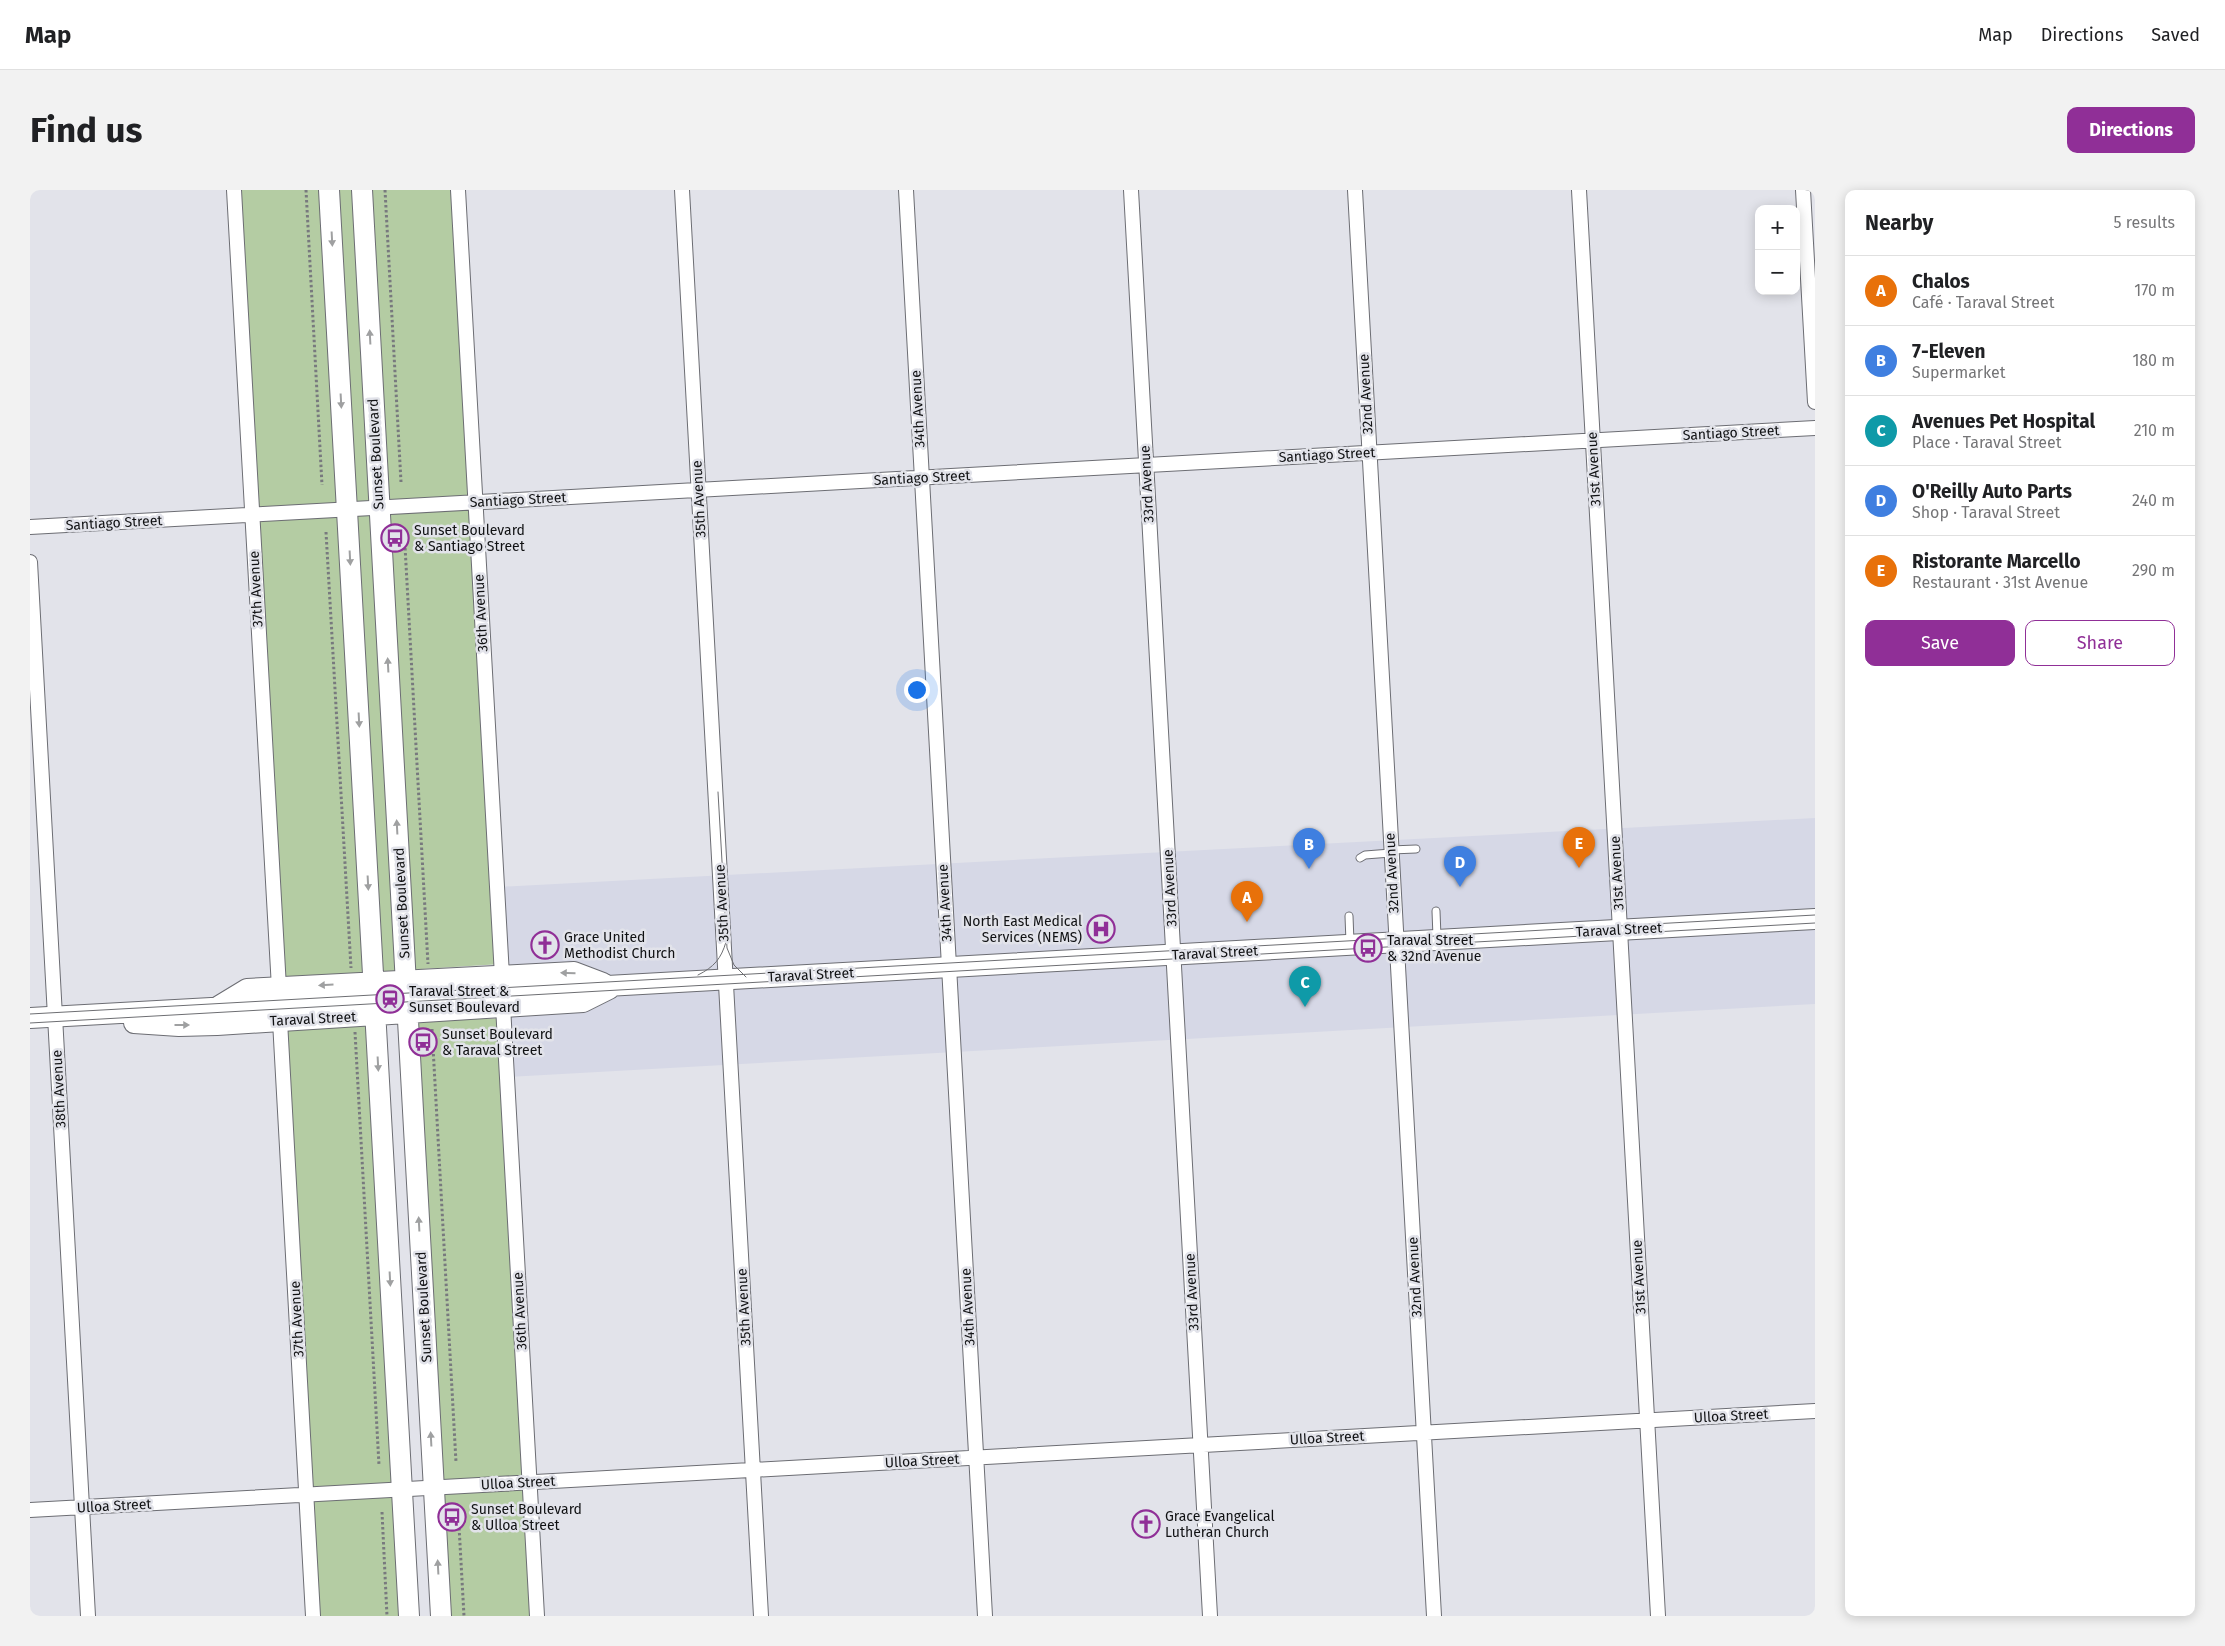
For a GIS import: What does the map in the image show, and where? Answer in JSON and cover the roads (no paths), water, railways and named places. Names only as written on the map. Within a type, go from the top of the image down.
[{"type":"main road","points":[[330,190],[409,1616]]},
{"type":"main road","name":"Sunset Boulevard","points":[[362,190],[441,1616]]},
{"type":"main road","name":"Taraval Street","points":[[30,1018],[1815,919]]},
{"type":"main road","name":"Taraval Street","points":[[407,997],[502,976],[574,972],[615,986]]},
{"type":"main road","name":"Taraval Street","points":[[99,1014],[152,1025],[217,1025],[280,1021],[374,999],[407,997],[503,1006],[584,1002],[615,986]]},
{"type":"main road","name":"Taraval Street","points":[[216,1008],[247,990],[279,988],[374,999]]},
{"type":"street","name":"37th Avenue","points":[[234,190],[279,988]]},
{"type":"street","name":"36th Avenue","points":[[458,190],[502,976]]},
{"type":"street","name":"35th Avenue","points":[[682,190],[761,1616]]},
{"type":"street","name":"34th Avenue","points":[[906,190],[985,1616]]},
{"type":"street","name":"33rd Avenue","points":[[1131,190],[1210,1616]]},
{"type":"street","name":"32nd Avenue","points":[[1355,190],[1434,1616]]},
{"type":"street","name":"31st Avenue","points":[[1579,190],[1658,1616]]},
{"type":"street","points":[[1803,190],[1815,402]]},
{"type":"street","name":"Santiago Street","points":[[30,527],[1815,428]]},
{"type":"street","name":"38th Avenue","points":[[30,562],[88,1616]]},
{"type":"street","name":"36th Avenue","points":[[503,1006],[537,1616]]},
{"type":"street","name":"37th Avenue","points":[[280,1021],[313,1616]]},
{"type":"street","name":"Ulloa Street","points":[[30,1510],[1815,1411]]},
{"type":"lane","points":[[1360,858],[1416,849]]},
{"type":"lane","points":[[1436,911],[1438,940]]},
{"type":"lane","points":[[1349,916],[1350,945]]},
{"type":"tram line","points":[[718,792],[727,948],[734,965],[746,977]]},
{"type":"tram line","points":[[30,1014],[1815,915]]},
{"type":"tram line","points":[[30,1023],[1815,923]]},
{"type":"tram line","points":[[698,975],[716,962],[726,942]]},
{"type":"place","name":"Sunset Boulevard & Santiago Street","points":[[395,538]]},
{"type":"place","name":"Ristorante Marcello","points":[[1579,868]]},
{"type":"place","name":"7-Eleven","points":[[1309,869]]},
{"type":"place","name":"O'Reilly Auto Parts","points":[[1460,887]]},
{"type":"place","name":"Chalos","points":[[1247,922]]},
{"type":"place","name":"North East Medical Services (NEMS)","points":[[1101,929]]},
{"type":"place","name":"Grace United Methodist Church","points":[[545,945]]},
{"type":"place","name":"Taraval Street & 32nd Avenue","points":[[1368,948]]},
{"type":"place","name":"Taraval Street & Sunset Boulevard","points":[[390,999]]},
{"type":"place","name":"Avenues Pet Hospital","points":[[1305,1007]]},
{"type":"place","name":"Sunset Boulevard & Taraval Street","points":[[423,1042]]},
{"type":"place","name":"Sunset Boulevard & Ulloa Street","points":[[452,1517]]},
{"type":"place","name":"Grace Evangelical Lutheran Church","points":[[1146,1524]]}]
